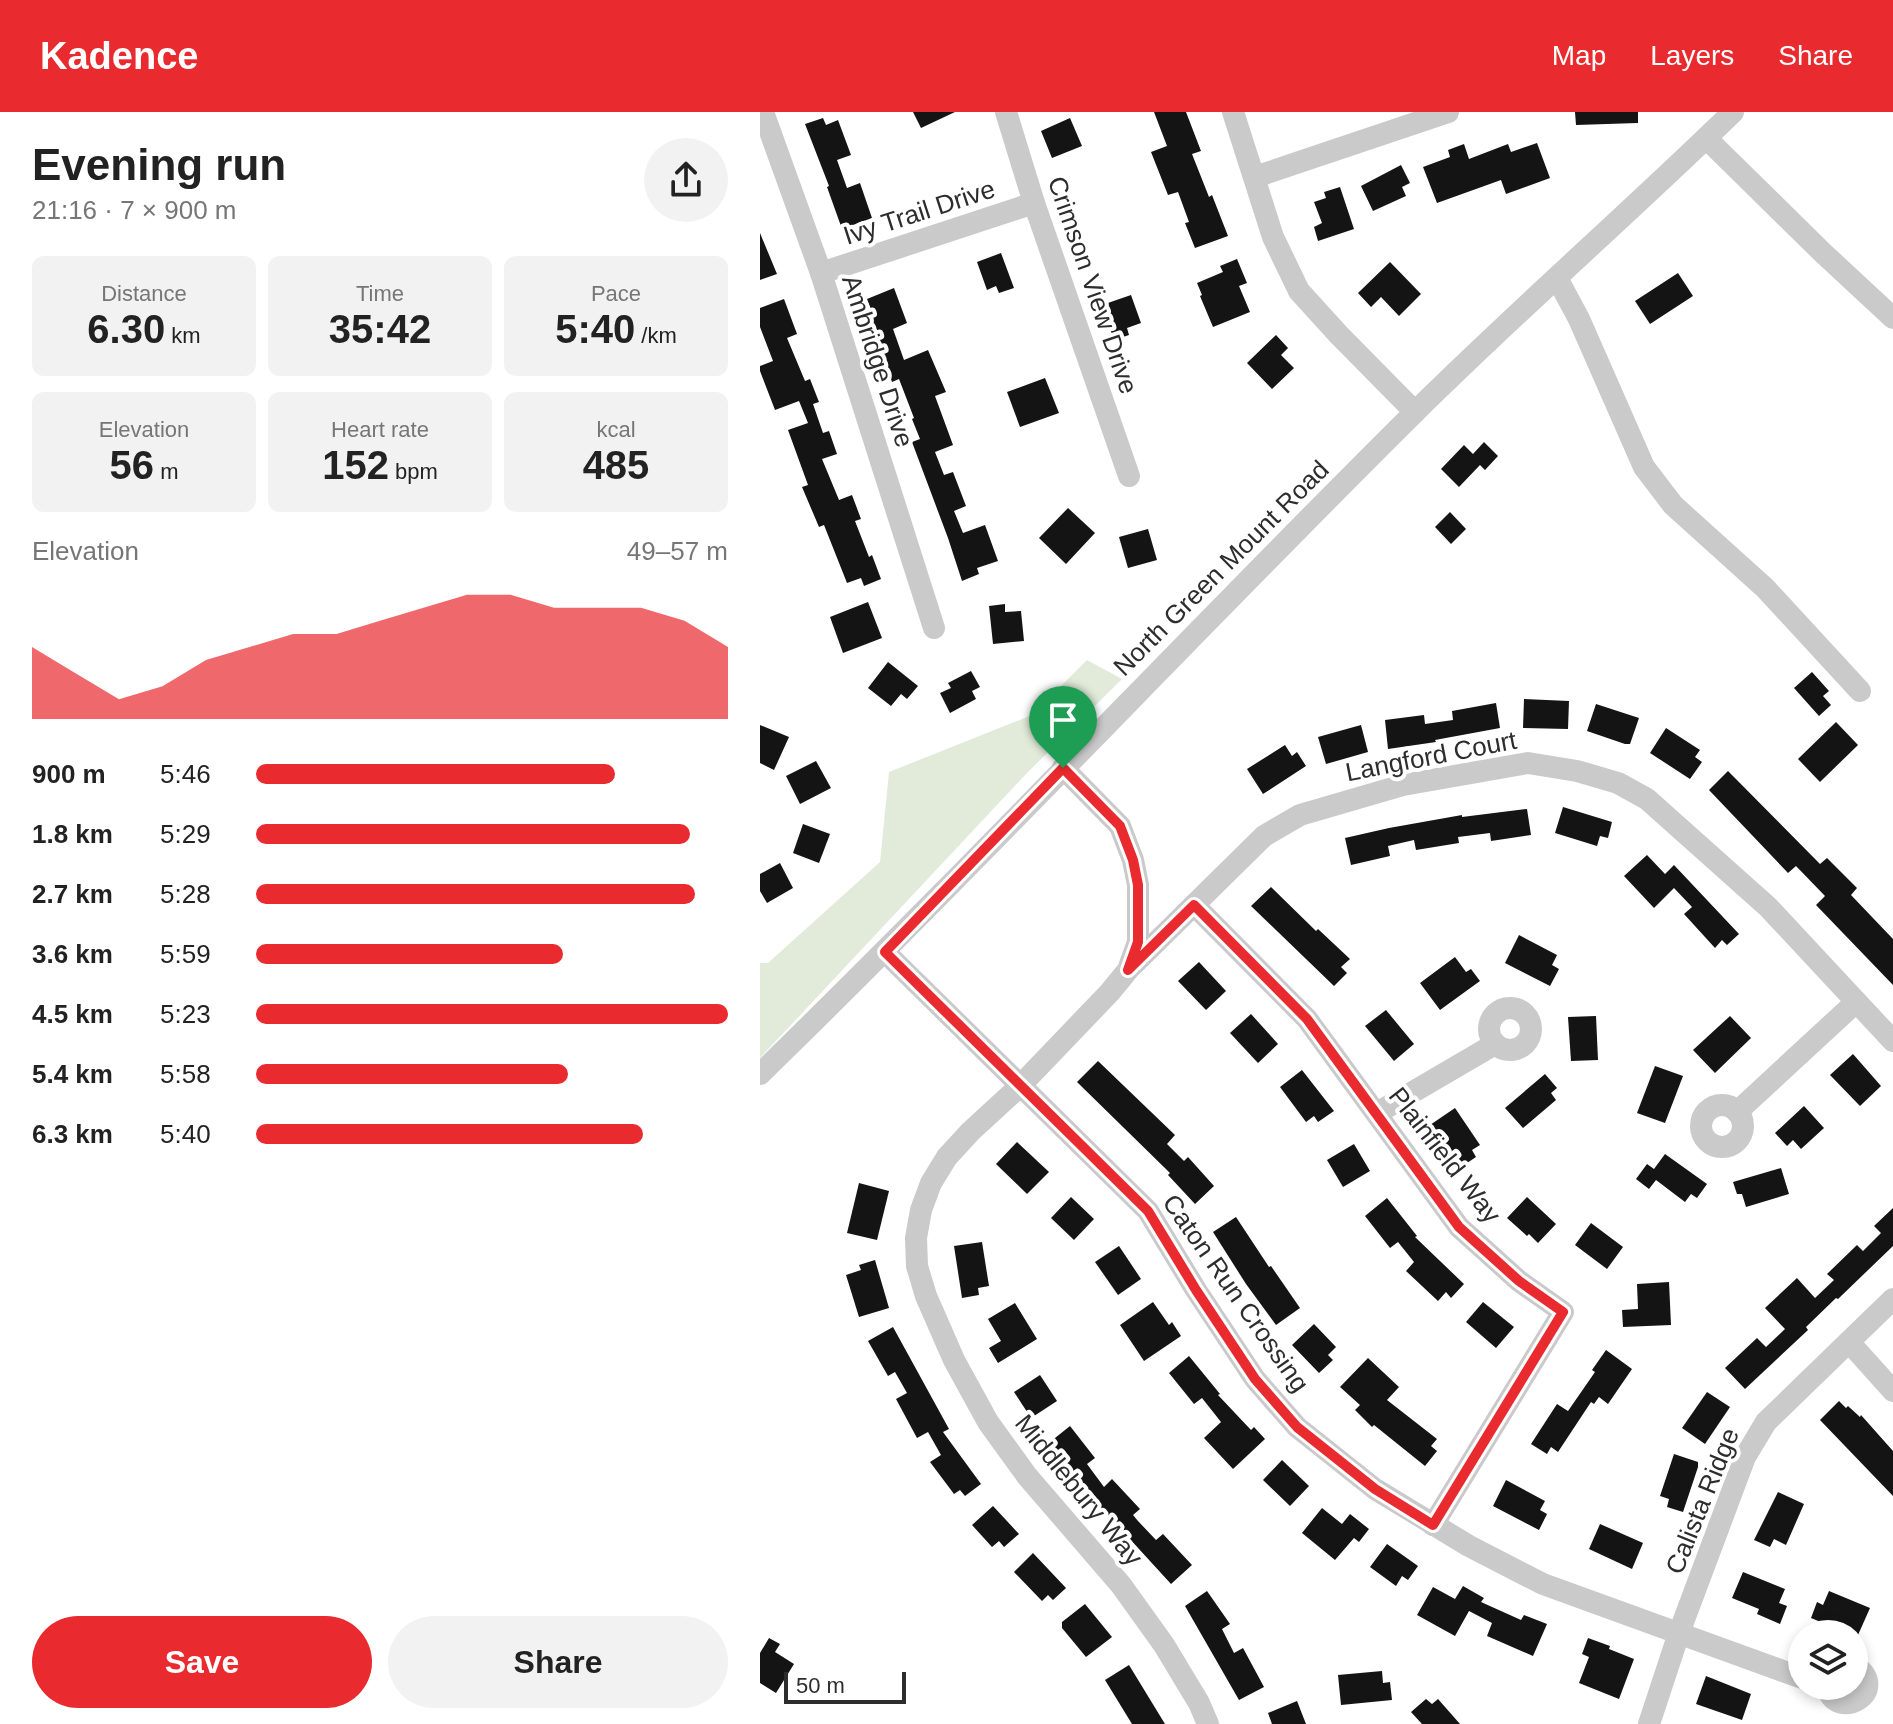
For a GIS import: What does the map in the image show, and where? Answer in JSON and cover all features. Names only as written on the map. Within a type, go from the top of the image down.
[{"type":"street","name":"Ambridge Drive","points":[[763,112],[821,273],[934,628]]},
{"type":"street","name":"Crimson View Drive","points":[[1006,112],[1034,203],[1129,476]]},
{"type":"street","points":[[1233,112],[1273,237],[1299,291],[1415,412]]},
{"type":"street","points":[[1255,177],[1448,112]]},
{"type":"street","name":"North Green Mount Road","points":[[760,1074],[885,952],[1415,412],[1733,112]]},
{"type":"street","points":[[1706,138],[1893,318]]},
{"type":"street","name":"Ivy Trail Drive","points":[[821,273],[1034,203]]},
{"type":"street","points":[[1557,278],[1579,319],[1644,467],[1673,505],[1765,588],[1860,691]]},
{"type":"street","name":"Langford Court","points":[[1128,970],[1264,836],[1300,815],[1403,785],[1528,763],[1577,771],[1618,783],[1647,799],[1768,907],[1893,1041]]},
{"type":"street","name":"Middlebury Way","points":[[1063,768],[1120,826],[1133,860],[1138,885],[1138,942],[1128,970],[1110,992],[947,1157],[931,1183],[921,1210],[916,1238],[917,1266],[926,1296],[954,1360],[988,1422],[1027,1476],[1121,1585],[1164,1645],[1208,1724]]},
{"type":"street","name":"Plainfield Way","points":[[1194,905],[1307,1019],[1459,1227],[1519,1281],[1563,1312],[1433,1525]]},
{"type":"street","name":"Caton Run Crossing","points":[[885,952],[1148,1211],[1255,1379],[1297,1427],[1375,1489],[1469,1546],[1543,1584],[1788,1673]]},
{"type":"street","points":[[1737,1112],[1856,1002]]},
{"type":"street","points":[[1377,1113],[1495,1044]]},
{"type":"street","name":"Calista Ridge","points":[[1649,1724],[1679,1633],[1745,1457],[1766,1422],[1893,1299]]},
{"type":"street","points":[[1849,1342],[1893,1391]]},
{"type":"street","points":[[1835,1700],[1839,1704],[1851,1706],[1863,1700]]},
{"type":"green space","points":[[1087,660],[1122,679],[1027,773],[760,1058],[760,963],[768,963],[880,862],[889,772],[1032,715]]},
{"type":"building","points":[[913,112],[955,112],[921,128]]},
{"type":"building","points":[[1154,112],[1186,112],[1201,151],[1192,154],[1228,236],[1195,248],[1178,192],[1168,195],[1151,152],[1167,146]]},
{"type":"building","points":[[1575,112],[1638,112],[1638,123],[1576,125]]},
{"type":"building","points":[[823,118],[826,125],[838,120],[851,155],[837,160],[847,188],[860,183],[872,218],[842,229],[805,124]]},
{"type":"building","points":[[1070,118],[1082,146],[1052,158],[1041,131]]},
{"type":"building","points":[[1537,143],[1550,178],[1506,194],[1501,180],[1437,203],[1423,167],[1450,157],[1448,150],[1464,144],[1469,159],[1508,144],[1511,152]]},
{"type":"building","points":[[1401,165],[1410,183],[1402,187],[1406,196],[1373,211],[1361,186]]},
{"type":"building","points":[[1340,187],[1354,229],[1318,241],[1314,227],[1322,223],[1314,202],[1326,198],[1324,192]]},
{"type":"building","points":[[760,233],[777,274],[760,280]]},
{"type":"building","points":[[1001,253],[1014,288],[999,293],[996,286],[987,290],[977,262]]},
{"type":"building","points":[[1237,259],[1247,283],[1239,286],[1250,312],[1213,327],[1197,283],[1223,272],[1220,266]]},
{"type":"building","points":[[1390,262],[1421,294],[1399,316],[1381,297],[1371,307],[1358,293]]},
{"type":"building","points":[[1678,273],[1693,296],[1650,324],[1635,301]]},
{"type":"building","points":[[894,288],[907,323],[893,329],[904,360],[928,350],[946,392],[935,396],[953,445],[935,452],[944,475],[953,472],[966,506],[954,511],[963,533],[985,525],[998,561],[977,568],[979,574],[962,581],[912,442],[920,439],[914,418],[899,379],[892,382],[870,318],[874,317],[867,299]]},
{"type":"building","points":[[1131,295],[1141,323],[1127,328],[1129,335],[1114,340],[1102,305]]},
{"type":"building","points":[[784,299],[797,334],[787,338],[805,381],[810,379],[819,402],[813,404],[823,433],[829,431],[837,454],[822,459],[839,500],[852,495],[861,519],[855,521],[881,579],[864,586],[861,578],[847,583],[824,525],[819,527],[802,487],[808,485],[788,430],[808,423],[799,401],[775,410],[760,371],[760,366],[773,361],[760,327],[760,308]]},
{"type":"building","points":[[1276,335],[1288,348],[1281,355],[1294,368],[1272,389],[1247,363]]},
{"type":"building","points":[[1045,378],[1059,413],[1020,427],[1007,392]]},
{"type":"building","points":[[1484,442],[1498,456],[1485,470],[1480,465],[1459,487],[1441,469],[1464,445],[1473,454]]},
{"type":"building","points":[[1068,508],[1095,533],[1066,564],[1039,538]]},
{"type":"building","points":[[1450,512],[1466,529],[1451,544],[1435,527]]},
{"type":"building","points":[[1148,529],[1157,560],[1128,568],[1119,537]]},
{"type":"building","points":[[868,602],[882,638],[843,653],[830,617]]},
{"type":"building","points":[[1005,604],[1005,612],[1021,611],[1024,641],[993,644],[989,606]]},
{"type":"building","points":[[888,662],[918,686],[907,699],[901,694],[891,706],[868,688]]},
{"type":"building","points":[[971,671],[980,687],[972,691],[976,699],[950,713],[940,693],[951,688],[948,683]]},
{"type":"building","points":[[1812,672],[1829,691],[1823,696],[1831,705],[1819,716],[1794,688]]},
{"type":"building","points":[[1524,699],[1569,701],[1568,729],[1523,728]]},
{"type":"building","points":[[1496,703],[1500,728],[1388,749],[1385,720],[1424,715],[1425,724],[1453,720],[1452,711]]},
{"type":"building","points":[[1596,704],[1639,718],[1630,744],[1587,731]]},
{"type":"building","points":[[1836,722],[1858,745],[1820,782],[1798,759]]},
{"type":"building","points":[[760,725],[789,737],[774,770],[760,763]]},
{"type":"building","points":[[1361,725],[1368,752],[1326,764],[1318,737]]},
{"type":"building","points":[[1666,728],[1700,750],[1695,757],[1702,762],[1690,779],[1650,753]]},
{"type":"building","points":[[1285,745],[1292,756],[1297,752],[1306,766],[1263,794],[1247,769]]},
{"type":"building","points":[[816,761],[831,788],[800,804],[786,776]]},
{"type":"building","points":[[1728,771],[1820,864],[1827,858],[1857,888],[1851,895],[1893,939],[1893,985],[1816,905],[1825,896],[1796,866],[1788,873],[1709,790]]},
{"type":"building","points":[[1563,807],[1612,822],[1608,838],[1600,836],[1597,846],[1555,833]]},
{"type":"building","points":[[1527,809],[1531,835],[1491,841],[1490,833],[1458,837],[1459,843],[1416,850],[1414,840],[1388,846],[1390,856],[1351,865],[1345,838],[1462,815]]},
{"type":"building","points":[[803,824],[830,834],[819,863],[793,853]]},
{"type":"building","points":[[1647,855],[1665,874],[1674,865],[1739,934],[1727,945],[1722,940],[1715,948],[1684,914],[1692,907],[1674,888],[1654,908],[1624,876]]},
{"type":"building","points":[[780,863],[793,888],[767,903],[760,891],[760,874]]},
{"type":"building","points":[[1271,887],[1350,959],[1341,967],[1347,973],[1334,986],[1251,906]]},
{"type":"building","points":[[1519,935],[1557,955],[1552,965],[1559,969],[1550,986],[1505,963]]},
{"type":"building","points":[[1455,957],[1466,972],[1471,969],[1480,981],[1440,1010],[1420,983]]},
{"type":"building","points":[[1199,962],[1226,991],[1206,1010],[1178,981]]},
{"type":"building","points":[[1386,1010],[1414,1044],[1394,1061],[1365,1026]]},
{"type":"building","points":[[1251,1014],[1278,1044],[1258,1063],[1230,1033]]},
{"type":"building","points":[[1596,1016],[1598,1060],[1571,1061],[1568,1017]]},
{"type":"building","points":[[1730,1016],[1751,1038],[1715,1073],[1693,1050]]},
{"type":"building","points":[[1853,1054],[1881,1086],[1860,1106],[1830,1075]]},
{"type":"building","points":[[1098,1061],[1175,1135],[1167,1144],[1184,1161],[1188,1157],[1214,1186],[1195,1204],[1168,1175],[1170,1173],[1077,1082]]},
{"type":"building","points":[[1655,1066],[1683,1076],[1665,1123],[1637,1113]]},
{"type":"building","points":[[1302,1070],[1334,1111],[1318,1122],[1314,1116],[1306,1122],[1280,1087]]},
{"type":"building","points":[[1545,1074],[1557,1088],[1551,1093],[1556,1100],[1523,1128],[1505,1108]]},
{"type":"building","points":[[1804,1106],[1824,1128],[1801,1149],[1793,1140],[1787,1146],[1775,1133]]},
{"type":"building","points":[[1455,1108],[1480,1145],[1472,1150],[1476,1157],[1461,1167],[1430,1125]]},
{"type":"building","points":[[1017,1142],[1049,1172],[1027,1194],[996,1164]]},
{"type":"building","points":[[1354,1144],[1370,1171],[1343,1187],[1327,1160]]},
{"type":"building","points":[[1665,1154],[1707,1184],[1697,1198],[1691,1194],[1685,1202],[1656,1180],[1649,1189],[1636,1179],[1647,1164],[1654,1169]]},
{"type":"building","points":[[1781,1168],[1789,1194],[1746,1207],[1742,1194],[1737,1194],[1733,1182]]},
{"type":"building","points":[[859,1183],[889,1191],[877,1240],[847,1233]]},
{"type":"building","points":[[1071,1197],[1094,1219],[1074,1240],[1051,1218]]},
{"type":"building","points":[[1527,1197],[1556,1224],[1538,1243],[1507,1218]]},
{"type":"building","points":[[1387,1198],[1415,1237],[1464,1284],[1451,1298],[1446,1292],[1438,1301],[1406,1271],[1414,1262],[1398,1242],[1390,1248],[1365,1216]]},
{"type":"building","points":[[1893,1208],[1893,1246],[1745,1389],[1725,1368],[1757,1338],[1766,1347],[1785,1329],[1765,1308],[1797,1278],[1815,1298],[1834,1280],[1827,1274],[1857,1245],[1863,1251],[1881,1233],[1874,1226]]},
{"type":"building","points":[[1236,1217],[1300,1308],[1276,1325],[1213,1232]]},
{"type":"building","points":[[1591,1223],[1623,1247],[1607,1269],[1575,1245]]},
{"type":"building","points":[[982,1242],[989,1286],[978,1288],[979,1295],[962,1298],[954,1246]]},
{"type":"building","points":[[1119,1246],[1141,1279],[1118,1295],[1095,1262]]},
{"type":"building","points":[[875,1260],[889,1308],[859,1317],[846,1275],[861,1270],[859,1265]]},
{"type":"building","points":[[1669,1282],[1671,1325],[1623,1327],[1622,1310],[1638,1309],[1637,1284]]},
{"type":"building","points":[[1153,1302],[1181,1336],[1144,1361],[1120,1325]]},
{"type":"building","points":[[1483,1302],[1514,1327],[1496,1348],[1466,1322]]},
{"type":"building","points":[[1015,1303],[1037,1339],[998,1363],[989,1348],[1001,1341],[988,1319]]},
{"type":"building","points":[[1314,1324],[1336,1347],[1328,1355],[1333,1360],[1319,1373],[1292,1345]]},
{"type":"building","points":[[893,1327],[949,1429],[943,1432],[981,1484],[965,1496],[960,1490],[954,1494],[930,1462],[941,1455],[928,1432],[917,1438],[896,1399],[907,1393],[895,1372],[888,1376],[868,1341]]},
{"type":"building","points":[[1606,1350],[1632,1369],[1608,1404],[1599,1397],[1594,1404],[1591,1402],[1558,1452],[1551,1447],[1547,1454],[1531,1444],[1557,1404],[1568,1411]]},
{"type":"building","points":[[1189,1356],[1218,1395],[1251,1430],[1254,1427],[1265,1439],[1233,1469],[1204,1438],[1221,1422],[1202,1398],[1194,1404],[1169,1373]]},
{"type":"building","points":[[1368,1358],[1399,1387],[1387,1400],[1437,1439],[1431,1446],[1437,1451],[1425,1466],[1374,1425],[1372,1427],[1355,1410],[1360,1405],[1340,1387]]},
{"type":"building","points":[[1040,1375],[1057,1401],[1031,1418],[1014,1392]]},
{"type":"building","points":[[1707,1392],[1730,1407],[1705,1444],[1682,1428]]},
{"type":"building","points":[[1839,1401],[1861,1415],[1893,1451],[1893,1496],[1820,1420]]},
{"type":"building","points":[[1070,1426],[1095,1458],[1087,1464],[1104,1487],[1112,1479],[1140,1509],[1133,1515],[1138,1521],[1156,1540],[1163,1534],[1192,1565],[1171,1584],[1053,1452],[1056,1449],[1050,1442]]},
{"type":"building","points":[[1674,1454],[1698,1462],[1683,1512],[1667,1507],[1669,1499],[1660,1496]]},
{"type":"building","points":[[1282,1460],[1309,1486],[1290,1506],[1263,1480]]},
{"type":"building","points":[[1506,1480],[1545,1501],[1540,1510],[1547,1514],[1539,1530],[1493,1506]]},
{"type":"building","points":[[1778,1492],[1804,1504],[1786,1545],[1774,1539],[1770,1547],[1754,1540]]},
{"type":"building","points":[[993,1506],[1019,1534],[1004,1547],[999,1541],[992,1547],[972,1525]]},
{"type":"building","points":[[1322,1508],[1342,1524],[1350,1514],[1369,1529],[1359,1542],[1354,1538],[1335,1560],[1302,1533]]},
{"type":"building","points":[[1600,1524],[1643,1543],[1632,1569],[1589,1549]]},
{"type":"building","points":[[1387,1544],[1418,1566],[1408,1580],[1402,1576],[1396,1586],[1370,1567]]},
{"type":"building","points":[[1033,1553],[1066,1588],[1053,1600],[1048,1595],[1042,1601],[1014,1572]]},
{"type":"building","points":[[1743,1572],[1785,1589],[1779,1603],[1787,1606],[1780,1624],[1757,1614],[1759,1609],[1732,1598]]},
{"type":"building","points":[[1463,1586],[1484,1598],[1481,1602],[1521,1620],[1524,1615],[1547,1624],[1533,1656],[1487,1636],[1492,1623],[1469,1611],[1455,1636],[1417,1615],[1433,1587],[1455,1599]]},
{"type":"building","points":[[1207,1591],[1230,1624],[1222,1629],[1234,1653],[1243,1648],[1264,1687],[1239,1700],[1185,1606]]},
{"type":"building","points":[[1829,1591],[1870,1608],[1865,1620],[1811,1618],[1817,1602],[1823,1605]]},
{"type":"building","points":[[1085,1604],[1112,1637],[1086,1657],[1062,1628],[1062,1622]]},
{"type":"building","points":[[769,1638],[780,1644],[775,1652],[794,1664],[776,1693],[760,1683],[760,1653]]},
{"type":"building","points":[[1588,1638],[1634,1659],[1619,1699],[1579,1683],[1589,1657],[1582,1654]]},
{"type":"building","points":[[1129,1665],[1165,1724],[1132,1724],[1105,1680]]},
{"type":"building","points":[[1382,1671],[1383,1683],[1390,1682],[1392,1700],[1341,1705],[1338,1675]]},
{"type":"building","points":[[1706,1676],[1751,1694],[1742,1720],[1696,1704]]},
{"type":"building","points":[[1426,1699],[1432,1704],[1438,1699],[1460,1724],[1422,1724],[1411,1712]]},
{"type":"building","points":[[1297,1701],[1306,1724],[1272,1724],[1268,1713]]},
{"type":"route","points":[[1063,768],[1120,826],[1133,860],[1138,885],[1138,942],[1128,970],[1194,905],[1307,1019],[1459,1227],[1519,1281],[1563,1312],[1433,1525],[1375,1489],[1297,1427],[1255,1379],[1148,1211],[885,952],[1063,768]]}]
